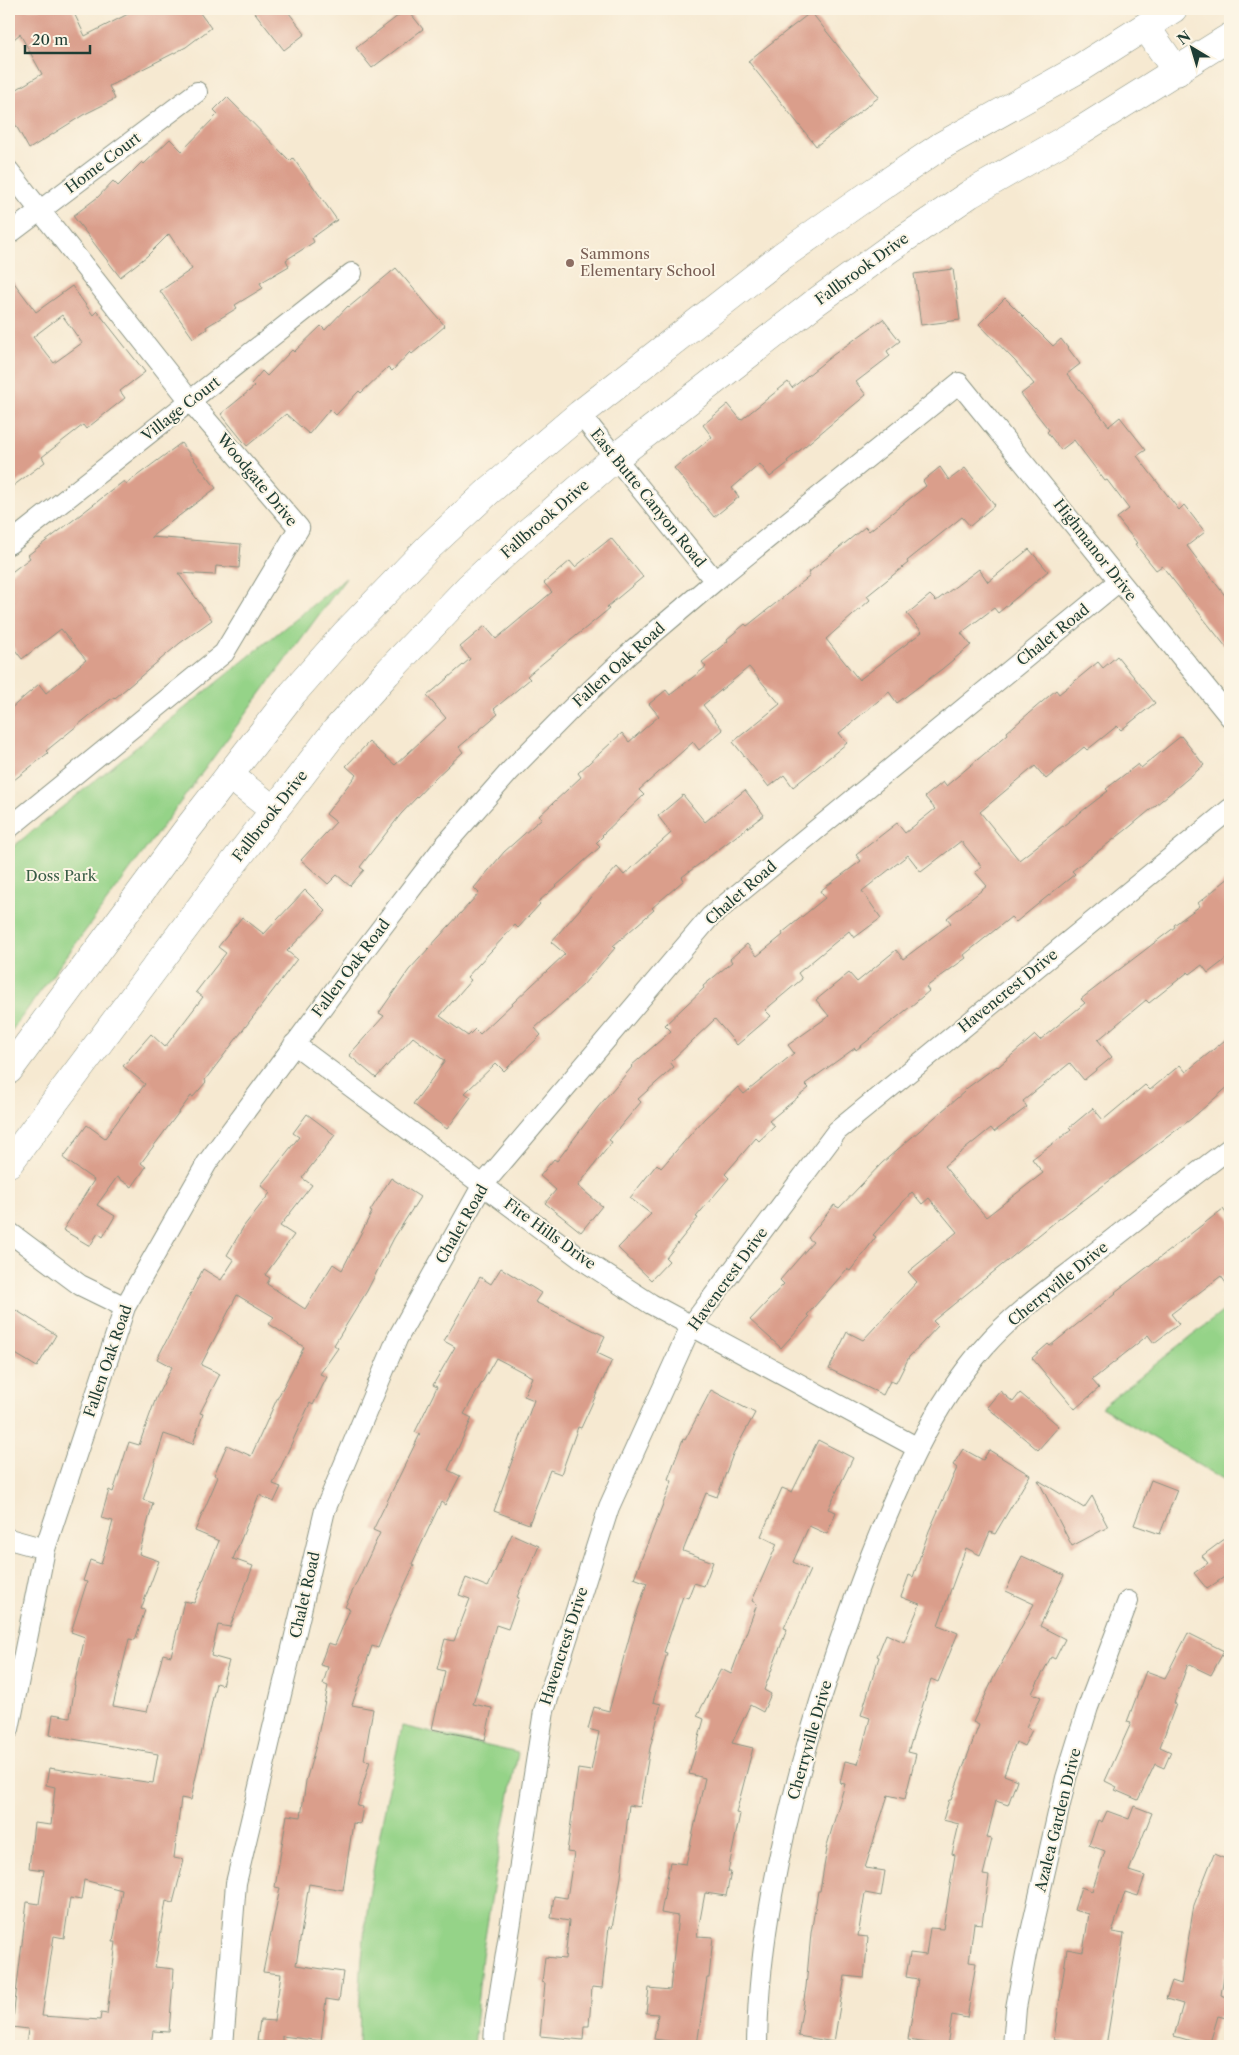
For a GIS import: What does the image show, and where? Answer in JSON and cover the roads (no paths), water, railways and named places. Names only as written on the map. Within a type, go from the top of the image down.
[{"type":"main road","points":[[9,1070],[229,775],[293,693],[324,657],[429,547],[489,491],[580,414],[782,256],[856,203],[940,146],[1075,71],[1173,9]]},
{"type":"main road","points":[[1146,27],[1177,72]]},
{"type":"main road","name":"Fallbrook Drive","points":[[9,1163],[336,730],[469,587],[527,533],[616,457],[816,302],[889,249],[970,194],[1177,72],[1230,37]]},
{"type":"main road","points":[[229,775],[274,810]]},
{"type":"street","name":"Home Court","points":[[9,234],[197,92]]},
{"type":"street","name":"Woodgate Drive","points":[[9,171],[191,402],[299,528],[224,653],[9,828]]},
{"type":"street","name":"Village Court","points":[[9,544],[352,273]]},
{"type":"street","name":"Fallen Oak Road","points":[[9,1729],[45,1549],[125,1307],[207,1164],[294,1044],[444,846],[510,771],[629,654],[715,581],[959,383]]},
{"type":"street","name":"Highmanor Drive","points":[[959,383],[1023,459],[1230,717]]},
{"type":"street","name":"East Butte Canyon Road","points":[[580,414],[715,581]]},
{"type":"street","name":"Chalet Road","points":[[223,2046],[236,1883],[325,1510],[397,1339],[482,1186],[710,917],[1119,581]]},
{"type":"street","name":"Havencrest Drive","points":[[494,2046],[495,2024],[544,1711],[609,1507],[691,1326],[837,1131],[1230,809]]},
{"type":"street","name":"Fire Hills Drive","points":[[294,1044],[580,1258],[651,1304],[691,1326]]},
{"type":"street","name":"Cherryville Drive","points":[[757,2046],[757,2011],[768,1915],[792,1798],[824,1689],[855,1596],[887,1514],[918,1448],[936,1415],[986,1345],[1018,1314],[1230,1148]]},
{"type":"street","points":[[9,1232],[80,1285],[125,1307]]},
{"type":"street","points":[[691,1326],[918,1448]]},
{"type":"street","points":[[9,1539],[45,1549]]},
{"type":"street","name":"Azalea Garden Drive","points":[[1013,2046],[1016,2008],[1026,1954],[1066,1778],[1088,1707],[1128,1601]]},
{"type":"place","name":"Sammons Elementary School","points":[[570,263]]},
{"type":"park label","name":"Doss Park","points":[[61,876]]}]
